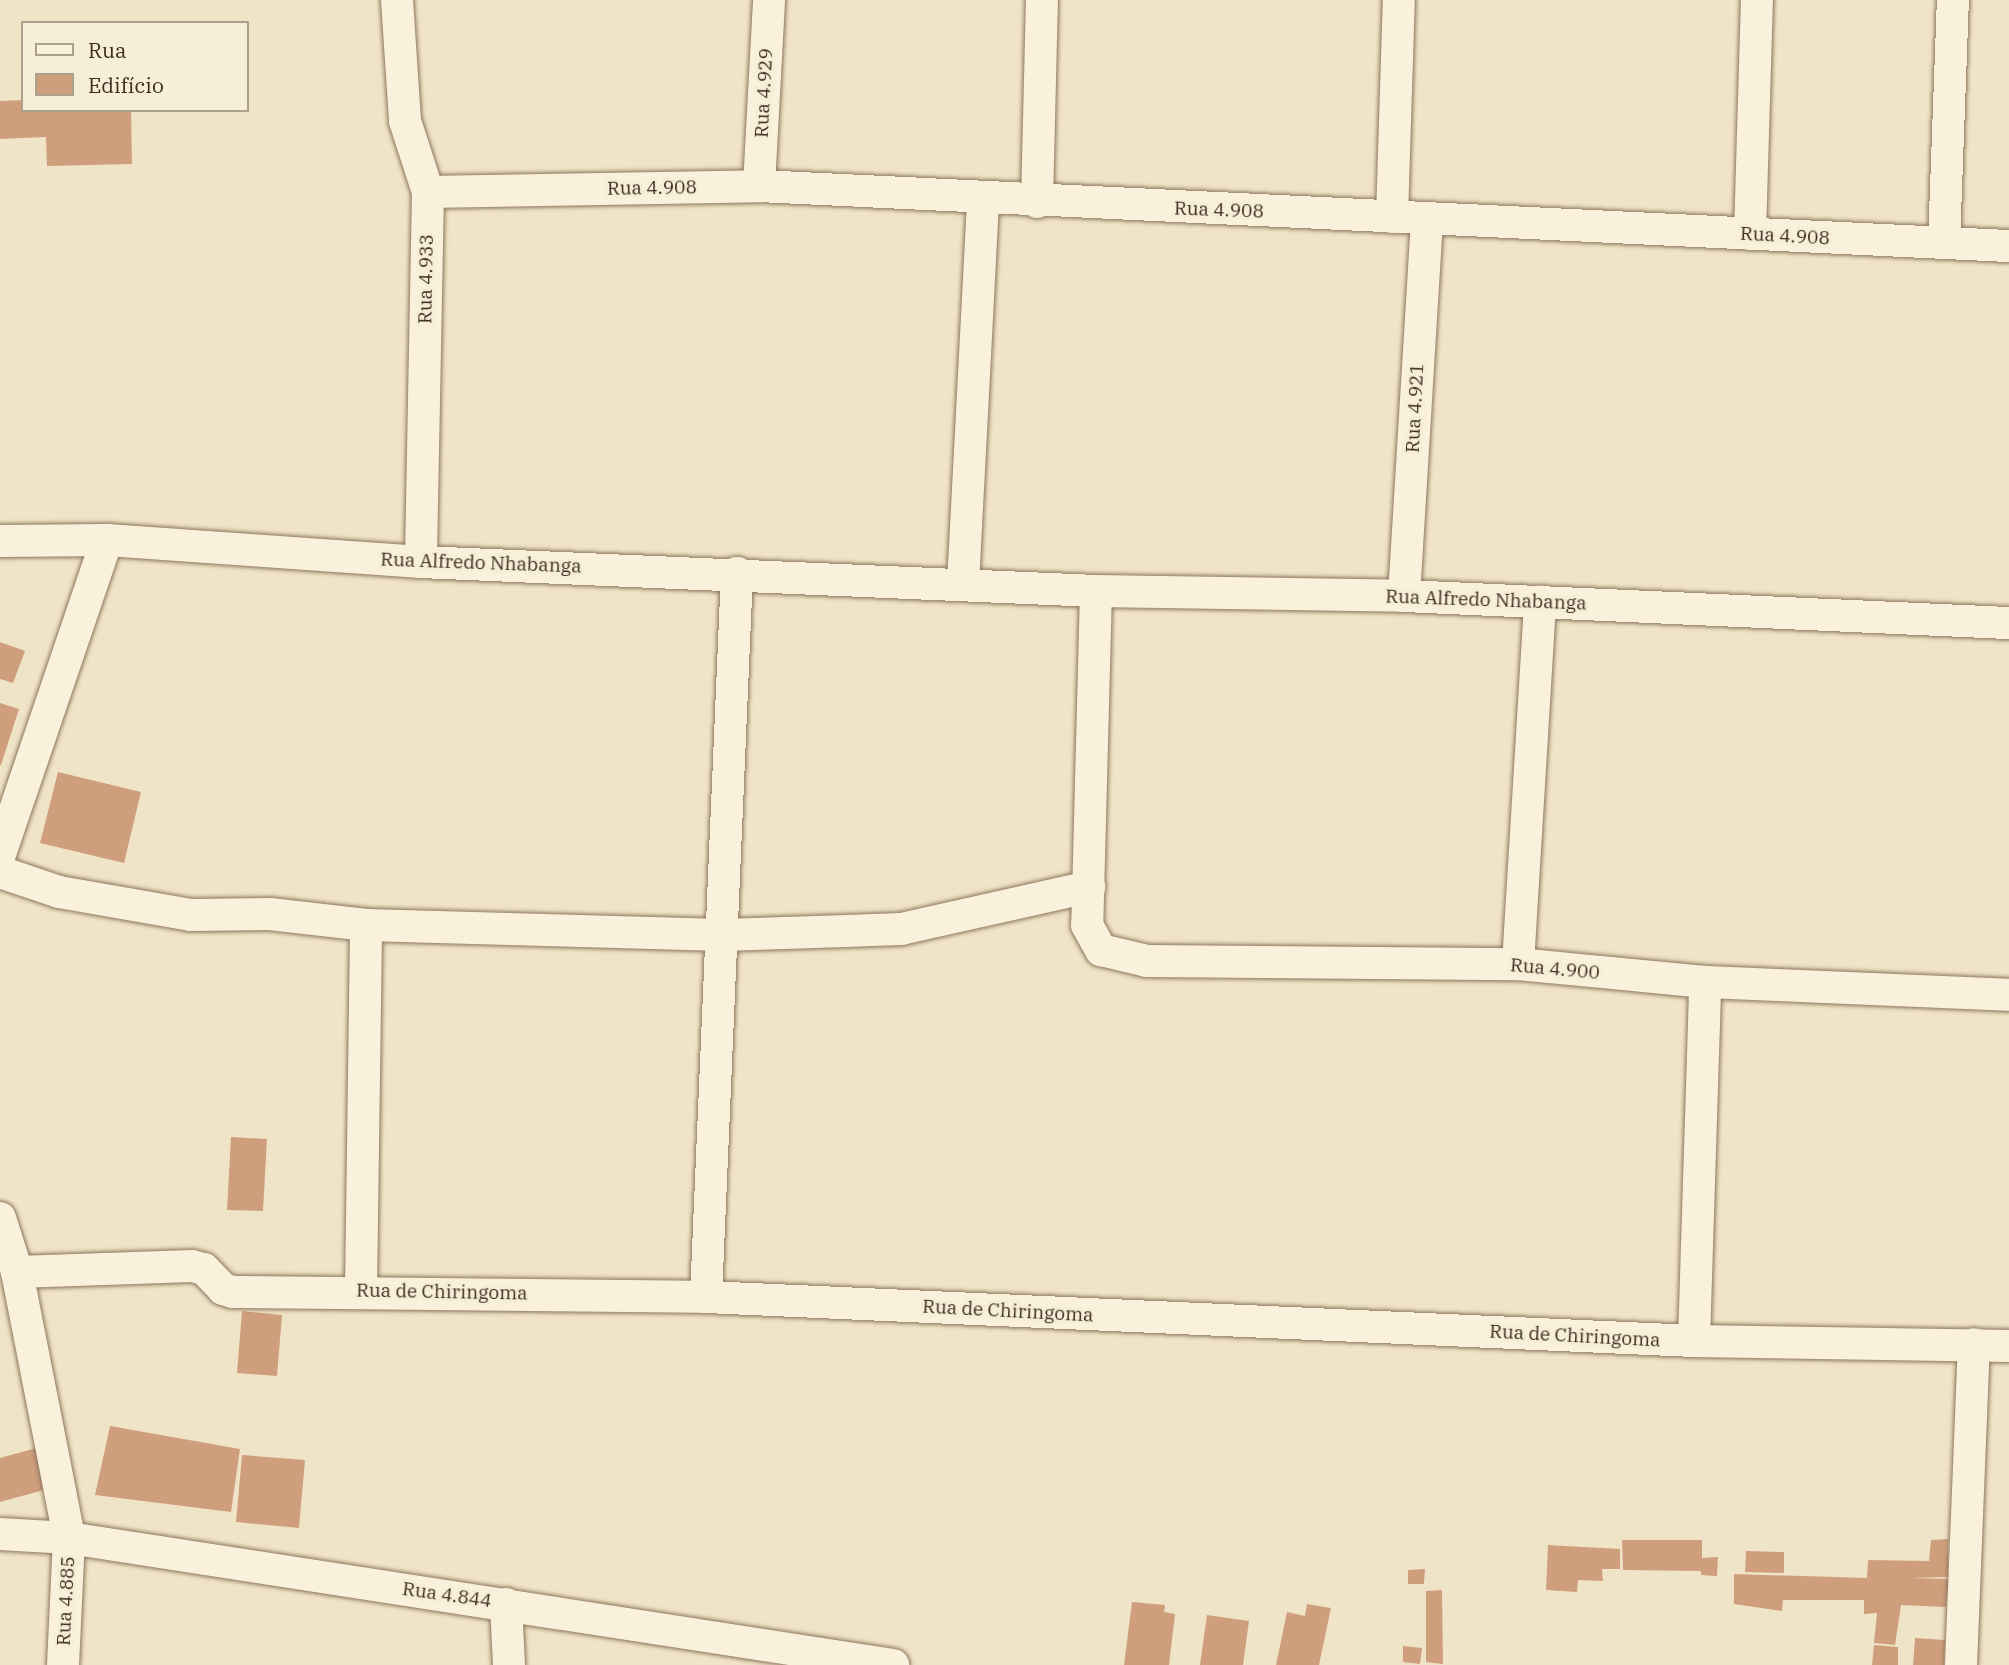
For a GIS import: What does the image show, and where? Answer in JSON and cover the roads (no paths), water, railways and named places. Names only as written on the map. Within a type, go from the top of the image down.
[{"type":"street","name":"Rua 4.933","points":[[397,0],[405,121],[428,192],[421,562]]},
{"type":"street","name":"Rua 4.929","points":[[759,187],[769,0]]},
{"type":"street","points":[[1037,202],[1042,0]]},
{"type":"street","points":[[1392,217],[1399,0]]},
{"type":"street","points":[[1750,234],[1757,0]]},
{"type":"street","points":[[1944,243],[1953,0]]},
{"type":"street","name":"Rua 4.908","points":[[428,192],[759,187],[2009,246]]},
{"type":"street","points":[[963,584],[983,199]]},
{"type":"street","name":"Rua 4.921","points":[[1404,596],[1427,220]]},
{"type":"street","points":[[0,854],[107,540]]},
{"type":"street","name":"Rua Alfredo Nhabanga","points":[[0,541],[107,540],[421,562],[737,573],[1096,591],[1404,596],[2009,624]]},
{"type":"street","points":[[706,1297],[737,573]]},
{"type":"street","points":[[0,872],[59,892],[137,908],[366,925],[723,935],[901,929],[1089,887],[1096,591]]},
{"type":"street","points":[[1518,964],[1540,602]]},
{"type":"street","name":"Rua 4.900","points":[[1089,887],[1087,925],[1101,950],[1147,961],[1518,964],[1705,982],[2009,995]]},
{"type":"street","points":[[361,1290],[366,925]]},
{"type":"street","points":[[1694,1341],[1705,982]]},
{"type":"street","name":"Rua 4.885","points":[[0,1218],[17,1272],[69,1538],[62,1665]]},
{"type":"street","name":"Rua de Chiringoma","points":[[17,1272],[192,1266],[204,1269],[223,1289],[233,1292],[361,1290],[706,1297],[1694,1341],[2009,1346]]},
{"type":"street","points":[[1961,1665],[1974,1344]]},
{"type":"street","name":"Rua 4.844","points":[[0,1534],[69,1538],[893,1665]]},
{"type":"street","points":[[506,1604],[509,1665]]}]
